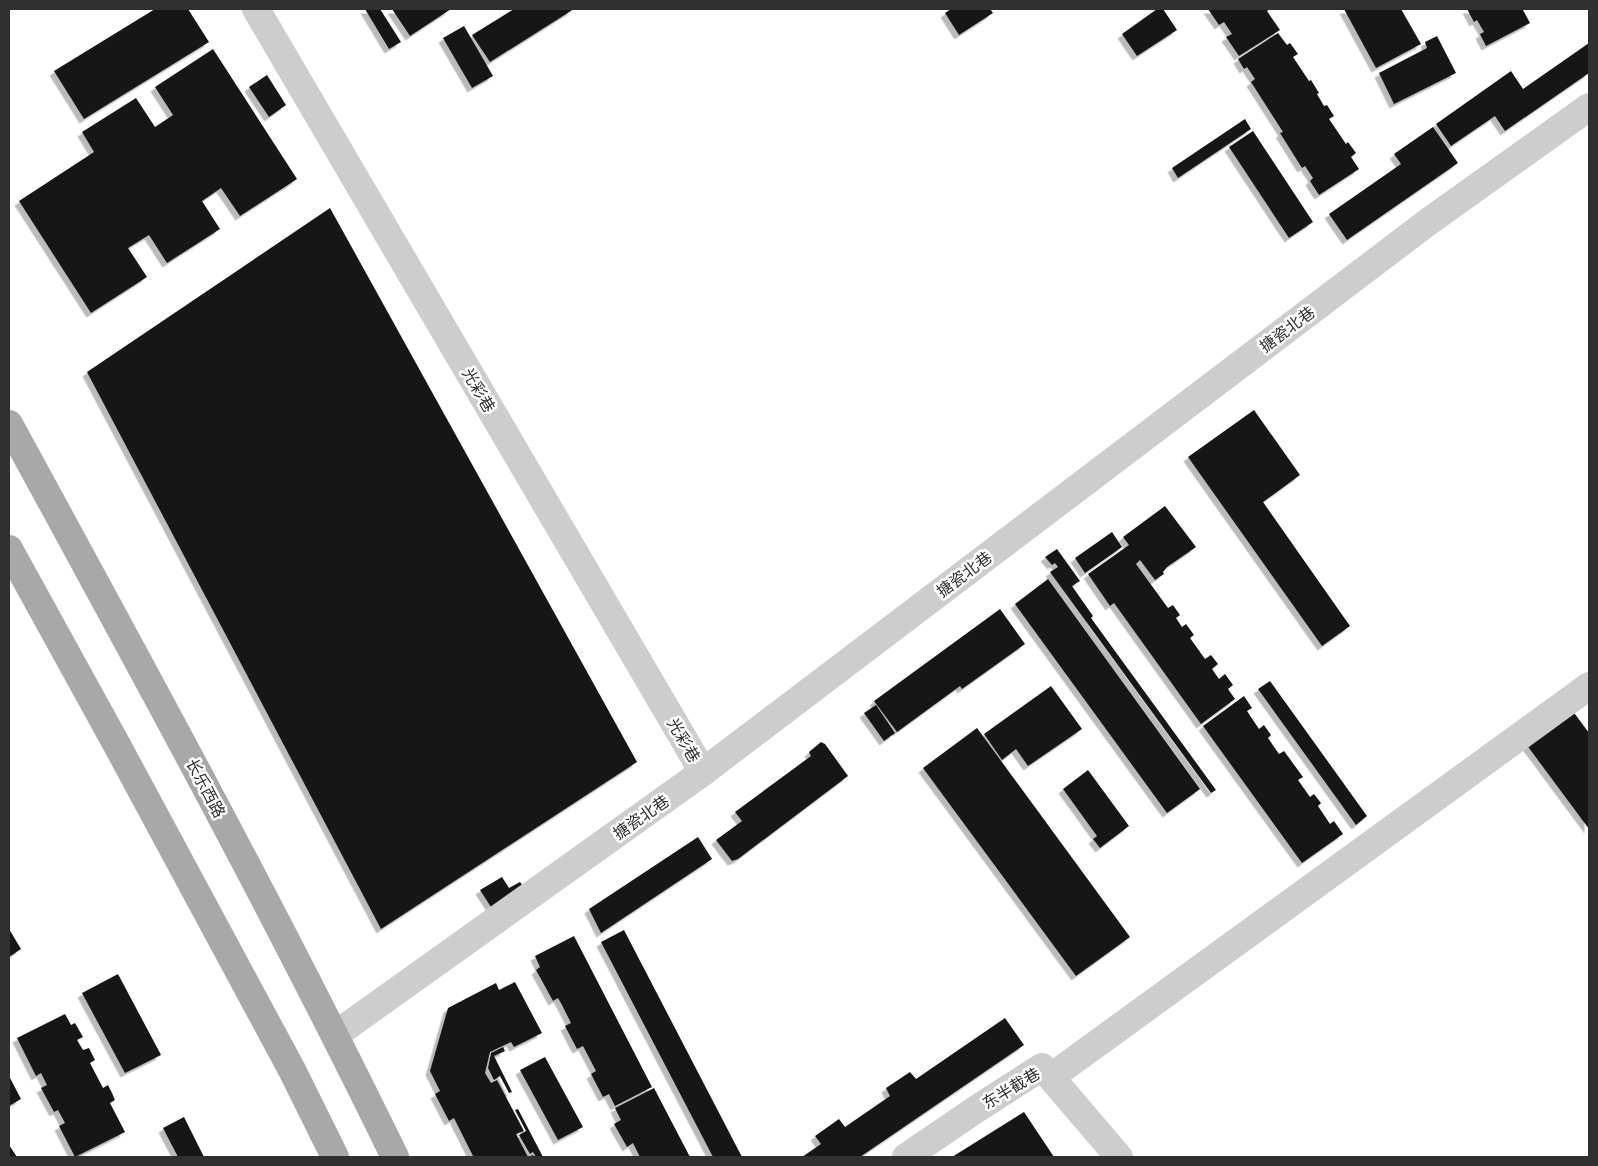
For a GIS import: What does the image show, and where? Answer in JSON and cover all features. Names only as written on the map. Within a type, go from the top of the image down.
[{"type":"main road","name":"长乐西路","points":[[9,424],[234,840],[335,1034],[395,1157]]},
{"type":"main road","points":[[9,549],[288,1064],[336,1157]]},
{"type":"street","name":"光彩巷","points":[[256,9],[703,772]]},
{"type":"street","name":"搪瓷北巷","points":[[335,1034],[703,772],[1428,222],[1589,107]]},
{"type":"street","points":[[1052,1077],[1589,686]]},
{"type":"street","name":"东半截巷","points":[[906,1157],[1042,1066],[1120,1157]]},
{"type":"building","points":[[155,9],[188,9],[209,42],[84,119],[54,71]]},
{"type":"building","points":[[365,9],[380,9],[401,42],[389,49]]},
{"type":"building","points":[[392,9],[451,9],[410,36]]},
{"type":"building","points":[[514,9],[574,9],[490,62],[472,35]]},
{"type":"building","points":[[951,9],[990,9],[993,13],[959,35],[945,13]]},
{"type":"building","points":[[1157,9],[1163,9],[1177,30],[1137,56],[1122,34]]},
{"type":"building","points":[[1208,9],[1270,9],[1267,11],[1280,30],[1239,56],[1226,37],[1232,34],[1224,22],[1219,25]]},
{"type":"building","points":[[1344,9],[1401,9],[1421,44],[1376,68]]},
{"type":"building","points":[[1467,9],[1526,9],[1523,10],[1530,23],[1486,46],[1480,34],[1484,32],[1477,20],[1474,22]]},
{"type":"building","points":[[464,26],[493,76],[472,88],[443,38]]},
{"type":"building","points":[[1278,33],[1287,45],[1290,43],[1298,54],[1293,57],[1309,81],[1311,80],[1324,106],[1327,105],[1334,116],[1329,119],[1346,144],[1348,142],[1356,153],[1351,157],[1359,169],[1319,195],[1310,181],[1313,178],[1305,166],[1302,168],[1280,133],[1283,132],[1251,82],[1255,79],[1247,67],[1244,69],[1238,59]]},
{"type":"building","points":[[1437,36],[1456,73],[1394,104],[1379,73],[1427,48],[1425,42]]},
{"type":"building","points":[[1589,43],[1589,73],[1505,131],[1495,116],[1451,146],[1436,124],[1511,71],[1523,89]]},
{"type":"building","points":[[213,49],[297,179],[240,216],[221,188],[202,201],[220,229],[167,263],[149,235],[128,248],[147,277],[91,313],[19,201],[94,152],[82,132],[136,98],[155,127],[173,115],[155,87]]},
{"type":"building","points":[[267,75],[286,105],[269,117],[249,87]]},
{"type":"building","points":[[1245,119],[1251,129],[1178,178],[1172,168]]},
{"type":"building","points":[[1433,127],[1458,163],[1347,240],[1329,214],[1401,164],[1394,154]]},
{"type":"building","points":[[1253,131],[1313,222],[1289,238],[1229,147]]},
{"type":"building","points":[[330,208],[637,762],[381,929],[87,372]]},
{"type":"building","points":[[1254,410],[1300,475],[1263,502],[1350,626],[1322,646],[1188,457]]},
{"type":"building","points":[[1165,506],[1196,547],[1167,567],[1163,572],[1164,574],[1155,580],[1140,560],[1136,564],[1168,608],[1173,605],[1180,615],[1176,618],[1182,627],[1186,624],[1194,635],[1190,638],[1205,659],[1211,655],[1218,664],[1212,669],[1219,679],[1225,674],[1233,685],[1228,689],[1235,699],[1201,724],[1114,603],[1110,606],[1088,574],[1129,545],[1123,537]]},
{"type":"building","points":[[1112,532],[1122,547],[1085,573],[1075,558]]},
{"type":"building","points":[[1057,549],[1080,581],[1072,586],[1093,616],[1091,618],[1216,790],[1211,793],[1050,572],[1058,567],[1055,563],[1052,565],[1045,557]]},
{"type":"building","points":[[1048,579],[1200,789],[1167,813],[1015,604]]},
{"type":"building","points":[[1000,609],[1025,644],[962,689],[960,686],[897,732],[874,701]]},
{"type":"building","points":[[1270,681],[1367,816],[1356,825],[1258,689]]},
{"type":"building","points":[[1051,686],[1082,729],[1028,766],[1016,749],[1002,760],[984,734]]},
{"type":"building","points":[[1244,696],[1252,708],[1247,711],[1259,729],[1264,725],[1271,735],[1268,738],[1279,754],[1284,751],[1303,777],[1298,780],[1310,797],[1314,794],[1321,803],[1318,806],[1330,824],[1334,821],[1343,834],[1302,863],[1203,726]]},
{"type":"building","points":[[876,705],[895,733],[884,741],[864,713]]},
{"type":"building","points":[[1572,710],[1589,733],[1589,829],[1526,744]]},
{"type":"building","points":[[977,728],[1130,937],[1076,976],[923,768]]},
{"type":"building","points":[[821,742],[825,744],[848,776],[738,859],[732,861],[716,840],[742,821],[735,812],[811,756],[809,752]]},
{"type":"building","points":[[1088,770],[1129,826],[1100,848],[1093,839],[1097,836],[1063,789]]},
{"type":"building","points":[[698,837],[712,859],[601,933],[589,909]]},
{"type":"building","points":[[502,877],[509,888],[520,882],[524,887],[491,907],[480,890]]},
{"type":"building","points":[[9,929],[21,949],[9,957]]},
{"type":"building","points":[[624,930],[742,1157],[713,1157],[601,942]]},
{"type":"building","points":[[574,936],[652,1087],[615,1106],[609,1094],[603,1097],[591,1074],[596,1071],[583,1046],[577,1049],[565,1026],[571,1023],[562,1005],[558,998],[553,1001],[536,970],[540,967],[535,956]]},
{"type":"building","points":[[118,974],[161,1055],[125,1073],[82,993]]},
{"type":"building","points":[[515,982],[542,1033],[514,1047],[511,1042],[490,1052],[485,1073],[491,1083],[497,1080],[524,1131],[516,1134],[528,1157],[471,1157],[473,1156],[454,1118],[449,1121],[435,1094],[440,1091],[430,1071],[448,1008],[496,983],[499,990]]},
{"type":"building","points":[[65,1014],[71,1025],[75,1023],[83,1037],[77,1040],[83,1050],[89,1048],[95,1060],[90,1063],[103,1088],[108,1085],[115,1100],[110,1103],[125,1132],[75,1157],[59,1126],[65,1123],[58,1110],[54,1112],[41,1088],[47,1085],[41,1073],[36,1076],[17,1038]]},
{"type":"building","points":[[1005,1018],[1024,1045],[860,1157],[802,1157],[821,1144],[815,1136],[839,1119],[845,1127],[890,1096],[886,1088],[910,1072],[916,1079]]},
{"type":"building","points":[[503,1047],[505,1051],[494,1056],[512,1092],[509,1093],[500,1076],[494,1080],[488,1068],[491,1053]]},
{"type":"building","points":[[545,1057],[583,1127],[558,1140],[520,1070]]},
{"type":"building","points":[[9,1076],[21,1099],[9,1106]]},
{"type":"building","points":[[654,1088],[690,1157],[640,1157],[633,1143],[627,1147],[614,1124],[621,1120],[615,1108]]},
{"type":"building","points":[[518,1109],[543,1157],[536,1157],[533,1152],[530,1154],[519,1135],[526,1131],[515,1110]]},
{"type":"building","points":[[1024,1112],[1054,1157],[952,1157]]},
{"type":"building","points":[[184,1117],[204,1157],[178,1157],[163,1128]]},
{"type":"building","points":[[9,1145],[17,1157],[9,1157]]}]
